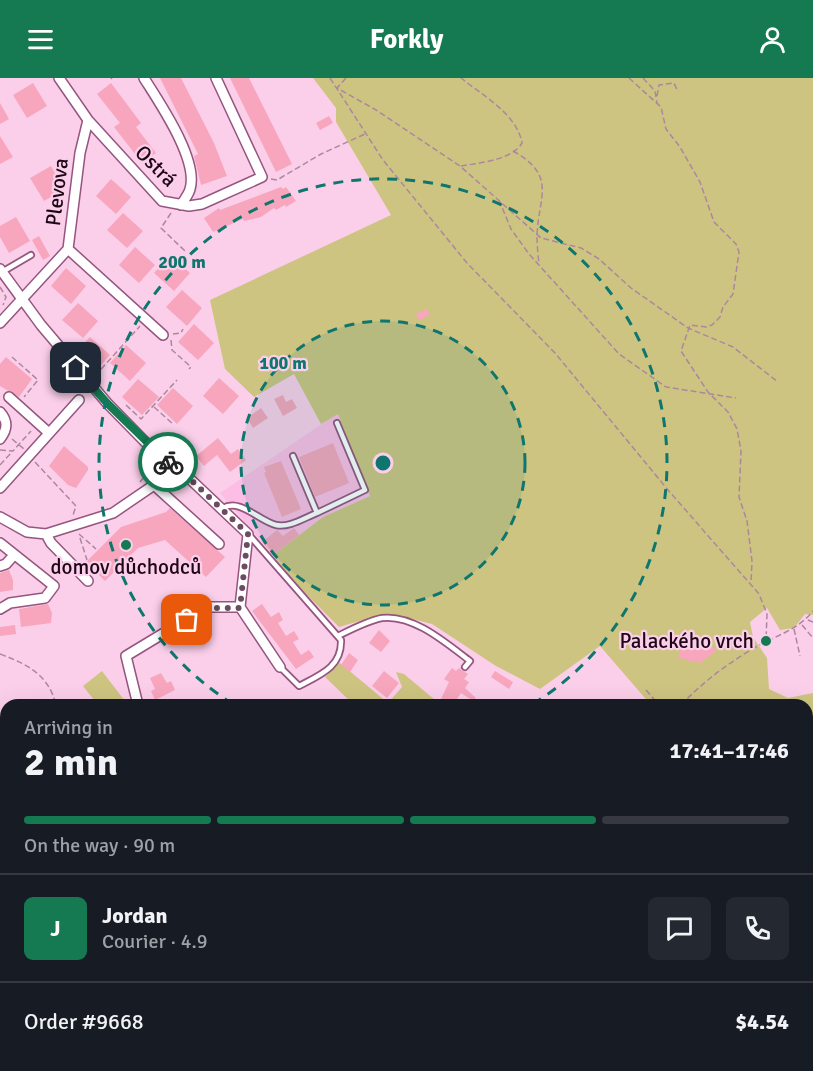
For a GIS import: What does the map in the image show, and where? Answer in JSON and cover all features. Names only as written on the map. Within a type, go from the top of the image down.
[{"type":"street","name":"Ostrá","points":[[59,78],[88,120],[162,201],[176,204],[190,189],[187,160],[167,116],[144,78]]},
{"type":"street","points":[[176,204],[202,204],[262,177],[216,78]]},
{"type":"street","name":"Plevova","points":[[88,120],[80,153],[68,249],[163,335]]},
{"type":"street","points":[[0,323],[68,249]]},
{"type":"street","points":[[1,271],[88,382],[160,457],[190,479],[248,534],[240,608],[280,667]]},
{"type":"street","points":[[0,488],[79,400]]},
{"type":"street","points":[[13,401],[49,434]]},
{"type":"street","points":[[0,412],[7,423],[4,438]]},
{"type":"street","points":[[0,517],[27,532],[46,534],[113,513],[154,484],[219,544]]},
{"type":"street","points":[[46,534],[51,543],[88,581]]},
{"type":"street","points":[[0,543],[54,586],[45,598],[10,603],[0,609]]},
{"type":"street","points":[[0,566],[6,564],[14,555]]},
{"type":"street","points":[[137,699],[126,656],[207,608],[240,608]]},
{"type":"lane","points":[[1,271],[30,255]]},
{"type":"lane","points":[[223,508],[236,506],[280,525],[317,513],[365,490],[337,423]]},
{"type":"lane","points":[[293,456],[317,513]]},
{"type":"lane","points":[[248,534],[341,640],[338,661],[324,674],[299,686],[280,667]]},
{"type":"lane","points":[[338,636],[381,618],[407,622],[440,639],[470,661],[465,667]]},
{"type":"lane","points":[[238,1071],[246,1071]]},
{"type":"path","points":[[330,78],[383,160],[467,263],[555,353],[668,490],[759,594],[767,615],[766,641]]},
{"type":"path","points":[[337,88],[346,78]]},
{"type":"path","points":[[460,166],[486,161],[513,151],[522,143],[516,125],[478,89],[461,78]]},
{"type":"path","points":[[629,78],[661,107],[666,129],[680,147],[700,182],[714,222],[736,244],[739,252],[735,287],[720,317],[712,325],[690,325],[681,351],[708,392],[728,412],[740,438],[739,497],[747,521],[752,561],[751,584]]},
{"type":"path","points":[[642,78],[657,96]]},
{"type":"path","points":[[650,85],[674,83],[678,92]]},
{"type":"path","points":[[657,104],[659,85]]},
{"type":"path","points":[[337,88],[376,110],[460,166],[537,234],[553,242],[581,248],[599,259],[631,288],[688,328],[733,347],[778,382]]},
{"type":"path","points":[[262,177],[277,180],[321,154],[366,133]]},
{"type":"path","points":[[513,151],[532,163],[541,179],[543,197],[537,234],[539,265]]},
{"type":"path","points":[[498,199],[511,230],[539,265],[619,354],[666,387],[736,398]]},
{"type":"path","points":[[176,204],[161,228],[185,251]]},
{"type":"path","points":[[0,287],[6,297],[3,306]]},
{"type":"path","points":[[88,382],[147,319]]},
{"type":"path","points":[[163,335],[181,333],[183,329]]},
{"type":"path","points":[[12,357],[38,380],[13,401]]},
{"type":"path","points":[[126,405],[141,419],[177,380]]},
{"type":"path","points":[[153,406],[174,424]]},
{"type":"path","points":[[0,465],[37,423]]},
{"type":"path","points":[[4,438],[19,445],[72,501],[75,506],[72,514]]},
{"type":"path","points":[[0,450],[13,451]]},
{"type":"path","points":[[80,537],[87,560]]},
{"type":"path","points":[[84,540],[96,549]]},
{"type":"path","points":[[687,699],[706,680],[766,641],[801,625],[813,611]]},
{"type":"path","points":[[807,619],[813,622]]},
{"type":"path","points":[[801,625],[813,639]]},
{"type":"path","points":[[794,628],[800,656]]},
{"type":"path","points":[[0,654],[22,662],[42,675],[51,688],[54,699]]},
{"type":"path","points":[[646,690],[654,699]]},
{"type":"shaded area","points":[[313,78],[813,78],[813,615],[805,614],[794,628],[780,630],[767,608],[750,622],[753,637],[767,658],[769,689],[788,698],[813,693],[813,699],[646,699],[600,646],[540,689],[496,666],[432,624],[397,615],[373,617],[339,627],[292,580],[273,555],[323,517],[370,496],[338,414],[321,424],[294,374],[254,397],[225,369],[210,300],[391,215],[336,122],[336,108]]},
{"type":"shaded area","points":[[338,413],[370,496],[323,517],[273,555],[220,493]]},
{"type":"shaded area","points":[[340,663],[383,699],[348,699],[325,677]]},
{"type":"shaded area","points":[[102,671],[123,699],[93,699],[83,686]]},
{"type":"shaded area","points":[[396,672],[404,674],[434,699],[392,699],[402,687]]},
{"type":"building","points":[[160,78],[181,78],[214,143],[227,176],[201,185],[194,156],[198,154]]},
{"type":"building","points":[[230,78],[249,78],[292,164],[276,172]]},
{"type":"building","points":[[33,83],[47,106],[27,118],[13,95]]},
{"type":"building","points":[[111,83],[141,123],[136,127],[156,153],[142,163],[114,127],[120,123],[97,94]]},
{"type":"building","points":[[0,103],[9,119],[0,124]]},
{"type":"building","points":[[329,116],[333,123],[320,130],[316,123]]},
{"type":"building","points":[[0,136],[13,157],[0,164]]},
{"type":"building","points":[[51,166],[64,190],[44,201],[30,178]]},
{"type":"building","points":[[111,179],[131,197],[116,214],[96,196]]},
{"type":"building","points":[[281,187],[283,189],[286,187],[296,201],[286,207],[285,205],[276,210],[274,208],[261,217],[244,221],[243,219],[213,232],[204,218],[219,208],[220,210]]},
{"type":"building","points":[[123,213],[143,231],[127,248],[107,230]]},
{"type":"building","points":[[16,217],[30,241],[9,253],[0,237],[0,226]]},
{"type":"building","points":[[39,236],[50,256],[43,260],[32,240]]},
{"type":"building","points":[[135,247],[155,265],[139,283],[119,265]]},
{"type":"building","points":[[170,255],[190,273],[174,291],[154,273]]},
{"type":"building","points":[[66,268],[86,286],[71,304],[51,286]]},
{"type":"building","points":[[182,290],[202,308],[187,326],[166,307]]},
{"type":"building","points":[[78,303],[98,321],[83,338],[62,320]]},
{"type":"building","points":[[427,309],[430,315],[419,320],[416,314]]},
{"type":"building","points":[[194,324],[214,343],[198,360],[178,342]]},
{"type":"building","points":[[90,337],[110,355],[94,373],[74,354]]},
{"type":"building","points":[[126,345],[146,363],[130,381],[110,363]]},
{"type":"building","points":[[6,357],[32,379],[19,397],[0,386],[0,364]]},
{"type":"building","points":[[219,378],[239,396],[223,414],[203,396]]},
{"type":"building","points":[[138,379],[159,397],[142,415],[122,397]]},
{"type":"building","points":[[173,388],[193,406],[177,424],[157,405]]},
{"type":"building","points":[[283,395],[286,402],[292,399],[297,408],[283,416],[274,399]]},
{"type":"building","points":[[261,408],[268,418],[253,428],[247,418]]},
{"type":"building","points":[[218,438],[231,454],[238,449],[246,460],[230,472],[217,455],[204,466],[196,456]]},
{"type":"building","points":[[333,443],[349,483],[315,497],[299,457]]},
{"type":"building","points":[[64,446],[88,467],[76,488],[68,485],[49,466]]},
{"type":"building","points":[[281,461],[301,509],[282,517],[264,473],[266,472],[264,467]]},
{"type":"building","name":"domov důchodců","points":[[170,508],[225,557],[206,577],[165,540],[138,548],[105,581],[86,562],[121,527],[166,512]]},
{"type":"building","points":[[294,528],[299,535],[273,555],[262,542],[277,530],[283,536]]},
{"type":"building","points":[[9,570],[13,580],[13,590],[0,592],[0,573]]},
{"type":"building","points":[[48,604],[52,613],[51,623],[21,627],[19,609]]},
{"type":"building","points":[[262,604],[271,617],[279,612],[283,620],[278,623],[286,636],[294,631],[299,639],[293,642],[301,655],[309,650],[314,657],[296,669],[252,611]]},
{"type":"building","points":[[15,625],[16,634],[0,636],[0,627]]},
{"type":"building","points":[[379,630],[390,641],[381,652],[369,643]]},
{"type":"building","points":[[683,643],[698,651],[700,647],[705,650],[708,645],[717,650],[696,666],[699,661],[694,662],[678,657]]},
{"type":"building","points":[[349,653],[358,660],[350,672],[341,665]]},
{"type":"building","points":[[452,668],[456,671],[459,668],[468,674],[464,679],[469,682],[465,688],[476,698],[470,699],[461,693],[457,699],[441,699],[449,682],[444,679]]},
{"type":"building","points":[[384,671],[399,683],[387,698],[372,686]]},
{"type":"building","points":[[495,671],[513,682],[509,689],[491,677]]},
{"type":"building","points":[[161,673],[167,683],[171,681],[175,690],[155,699],[151,691],[155,689],[150,678]]},
{"type":"way so far","points":[[168,462],[223,508],[248,534],[240,608],[207,608],[187,620]]},
{"type":"place","name":"domov důchodců","points":[[126,545]]},
{"type":"place","name":"Palackého vrch","points":[[766,641]]},
{"type":"route","points":[[76,368],[107,403],[160,457],[168,462]]}]
